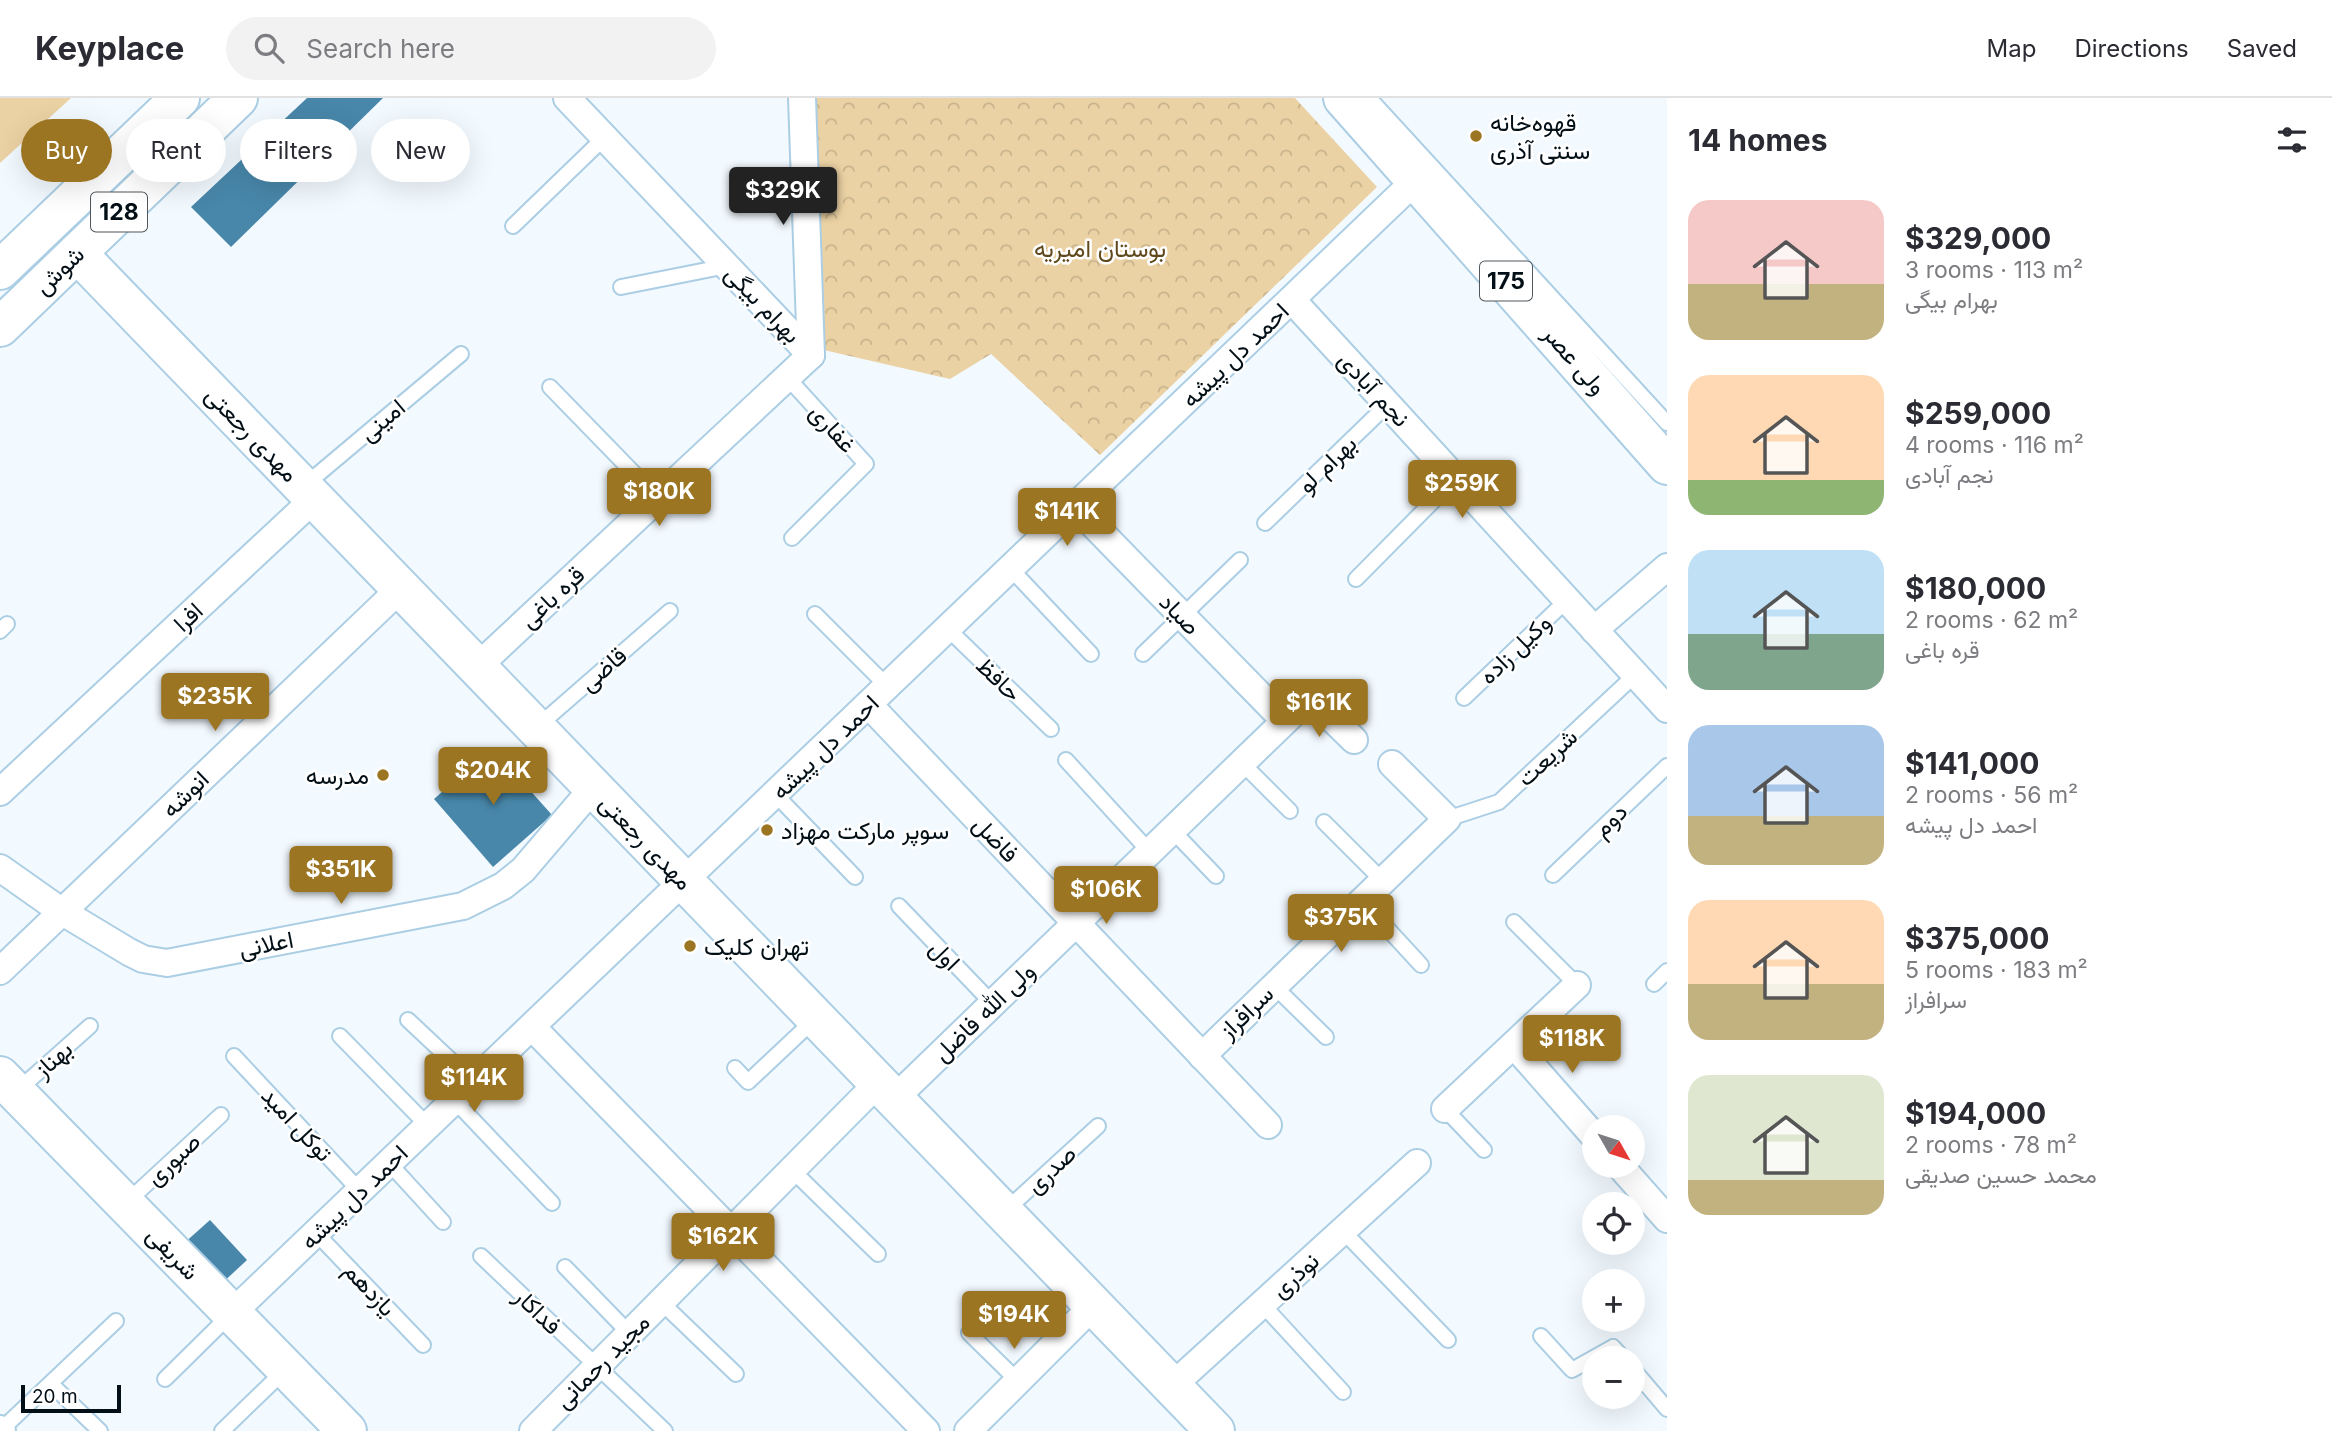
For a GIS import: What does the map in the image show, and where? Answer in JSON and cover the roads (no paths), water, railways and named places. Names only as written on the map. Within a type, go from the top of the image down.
[{"type":"street","name":"شوش","points":[[0,270],[180,98]]},
{"type":"street","name":"شوش","points":[[0,327],[239,98]]},
{"type":"street","name":"بهرام بیگی","points":[[567,98],[811,355]]},
{"type":"street","name":"بهرام بیگی","points":[[802,98],[811,355]]},
{"type":"street","name":"ولی عصر","points":[[1352,99],[1416,179],[1667,466]]},
{"type":"street","name":"احمد دل پیشه","points":[[232,1313],[1416,179]]},
{"type":"street","name":"مهدی رجعتی","points":[[77,253],[1215,1431]]},
{"type":"street","name":"نجم آبادی","points":[[1292,300],[1667,709]]},
{"type":"street","name":"قره باغی","points":[[477,667],[811,355]]},
{"type":"street","name":"افرا","points":[[0,792],[308,493]]},
{"type":"street","name":"صیاد","points":[[1076,507],[1284,720]]},
{"type":"street","points":[[1594,630],[1667,567]]},
{"type":"street","name":"انوشه","points":[[0,971],[401,588]]},
{"type":"street","name":"ولی الله فاضل","points":[[886,1091],[992,1003],[1310,697],[1354,740]]},
{"type":"street","name":"فاضل","points":[[869,705],[1268,1125]]},
{"type":"street","points":[[1392,764],[1447,819]]},
{"type":"street","name":"اعلانی","points":[[0,868],[61,911],[143,959],[167,963],[463,906],[503,886],[523,870],[593,788]]},
{"type":"street","name":"سرافراز","points":[[1202,1056],[1447,819]]},
{"type":"street","points":[[1445,1109],[1577,985]]},
{"type":"street","points":[[532,1027],[926,1431]]},
{"type":"street","points":[[1514,1045],[1582,1122]]},
{"type":"street","name":"شریفی","points":[[8,1084],[347,1431]]},
{"type":"street","name":"مجید رحمانی","points":[[533,1431],[792,1170],[886,1091]]},
{"type":"street","name":"نوذری","points":[[1172,1386],[1417,1163]]},
{"type":"street","points":[[1631,1178],[1667,1219]]},
{"type":"street","points":[[968,1431],[1094,1305]]},
{"type":"lane","points":[[1352,99],[1667,423]]},
{"type":"lane","points":[[513,226],[604,138]]},
{"type":"lane","points":[[621,287],[727,266]]},
{"type":"lane","name":"امینی","points":[[308,493],[461,354]]},
{"type":"lane","name":"غفاری","points":[[786,376],[866,464],[792,537]]},
{"type":"lane","points":[[550,387],[657,498]]},
{"type":"lane","name":"بهرام لو","points":[[1265,523],[1388,404]]},
{"type":"lane","points":[[1356,579],[1456,478]]},
{"type":"lane","points":[[1143,654],[1240,560]]},
{"type":"lane","points":[[1011,569],[1091,654]]},
{"type":"lane","name":"وکیل زاده","points":[[1464,698],[1567,600]]},
{"type":"lane","name":"قاضی","points":[[536,728],[670,611]]},
{"type":"lane","points":[[815,614],[888,687]]},
{"type":"lane","name":"حافظ","points":[[948,629],[1051,729]]},
{"type":"lane","name":"شریعت","points":[[1447,819],[1499,802],[1635,675]]},
{"type":"lane","points":[[1066,760],[1149,851]]},
{"type":"lane","points":[[1241,762],[1290,811]]},
{"type":"lane","name":"دوم","points":[[1553,875],[1667,766]]},
{"type":"lane","points":[[775,794],[855,877]]},
{"type":"lane","points":[[1324,822],[1382,881]]},
{"type":"lane","points":[[1172,830],[1216,876]]},
{"type":"lane","points":[[1362,901],[1421,965]]},
{"type":"lane","name":"اول","points":[[899,906],[992,1003]]},
{"type":"lane","points":[[1514,922],[1577,985]]},
{"type":"lane","points":[[1654,984],[1667,971]]},
{"type":"lane","points":[[1274,986],[1326,1037]]},
{"type":"lane","points":[[735,1068],[748,1082],[816,1018]]},
{"type":"lane","points":[[408,1020],[474,1082]]},
{"type":"lane","name":"بهناز","points":[[8,1084],[90,1026]]},
{"type":"lane","points":[[340,1036],[428,1126]]},
{"type":"lane","name":"توکل امید","points":[[234,1056],[360,1191]]},
{"type":"lane","points":[[455,1101],[552,1203]]},
{"type":"lane","points":[[1445,1109],[1484,1150]]},
{"type":"lane","name":"صبوری","points":[[125,1204],[222,1115]]},
{"type":"lane","name":"صدری","points":[[1004,1212],[1098,1126]]},
{"type":"lane","points":[[389,1163],[443,1222]]},
{"type":"lane","points":[[792,1170],[878,1254]]},
{"type":"lane","points":[[1343,1231],[1448,1340]]},
{"type":"lane","name":"یازدهم","points":[[316,1233],[423,1345]]},
{"type":"lane","name":"فداکار","points":[[481,1256],[665,1431]]},
{"type":"lane","points":[[565,1267],[630,1334]]},
{"type":"lane","points":[[661,1302],[736,1374]]},
{"type":"lane","points":[[1262,1304],[1343,1392]]},
{"type":"lane","points":[[165,1379],[232,1313]]},
{"type":"lane","points":[[1,1430],[116,1321]]},
{"type":"lane","points":[[970,1333],[1018,1381]]},
{"type":"lane","points":[[1541,1336],[1572,1370],[1582,1364]]},
{"type":"lane","points":[[222,1431],[286,1369]]},
{"type":"lane","points":[[1645,1383],[1667,1409]]},
{"type":"lane","points":[[51,1384],[100,1431]]},
{"type":"place","name":"قهوه‌خانه سنتی آذری","points":[[1476,136]]},
{"type":"place","name":"مدرسه","points":[[383,775]]},
{"type":"place","name":"سوپر مارکت مهزاد","points":[[767,830]]},
{"type":"place","name":"تهران کلیک","points":[[690,946]]},
{"type":"park label","name":"بوستان امیریه","points":[[1100,248]]}]
